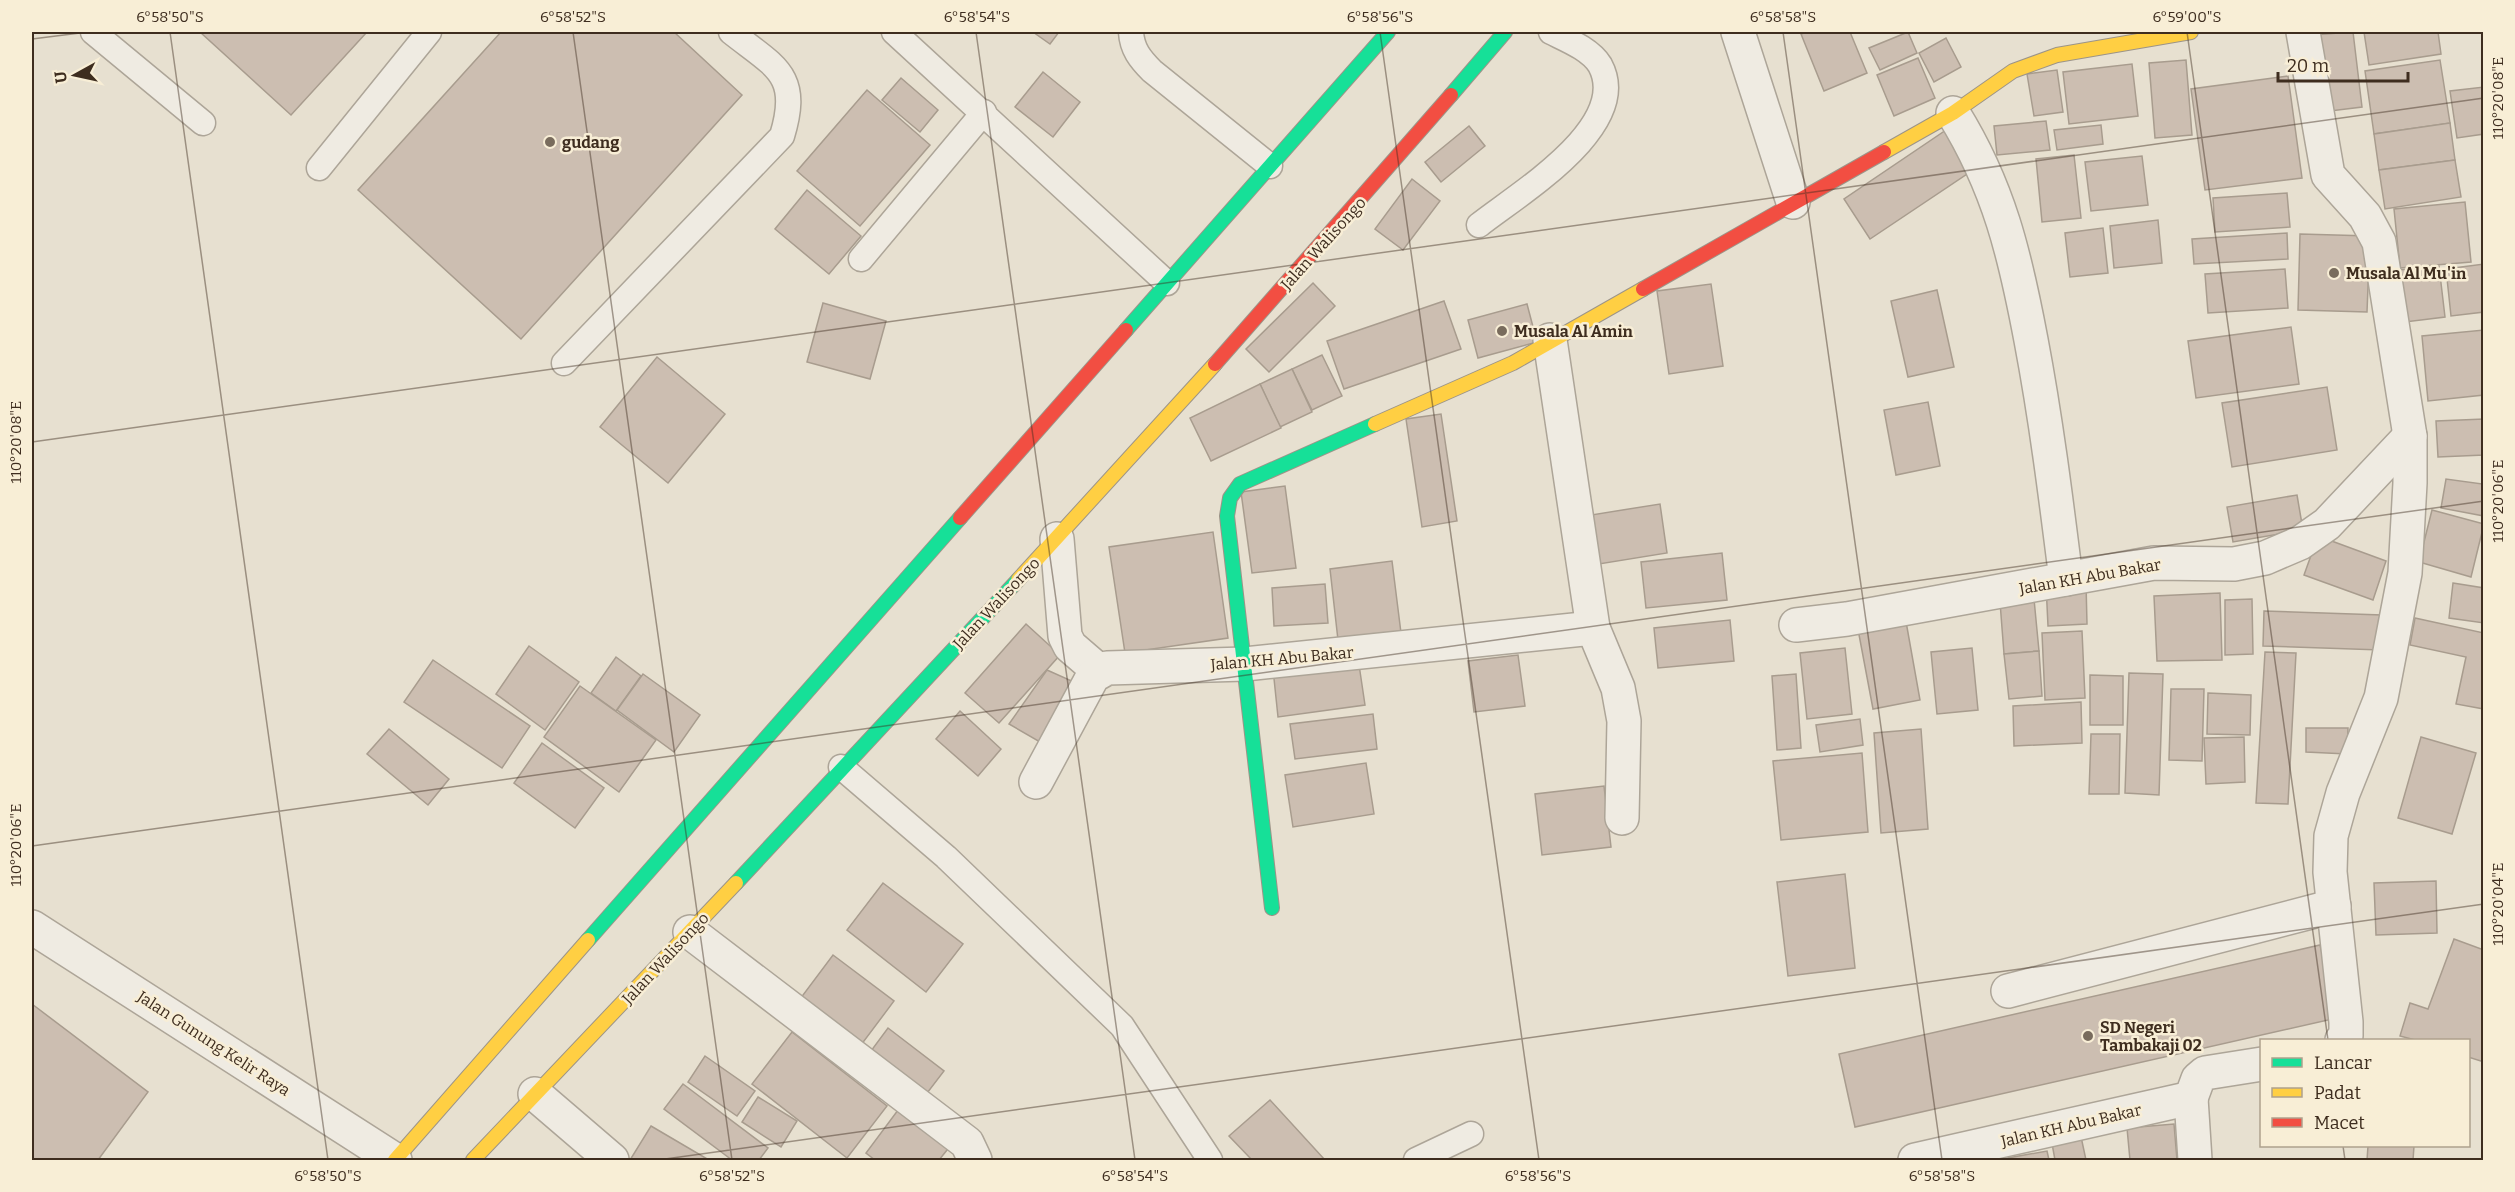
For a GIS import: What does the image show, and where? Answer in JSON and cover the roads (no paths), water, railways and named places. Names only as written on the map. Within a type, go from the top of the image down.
[{"type":"main road","points":[[395,1160],[1388,32]]},
{"type":"main road","name":"Jalan Walisongo","points":[[472,1161],[690,932],[841,767],[1057,539],[1366,196],[1505,32]]},
{"type":"main road","points":[[1272,908],[1227,516],[1230,498],[1240,484],[1513,363],[1953,113],[2013,72],[2057,55],[2191,32]]},
{"type":"street","points":[[1738,32],[1793,202]]},
{"type":"street","points":[[2303,32],[2328,175],[2365,216],[2379,242],[2410,436],[2405,573],[2381,698],[2343,794],[2331,836],[2330,872],[2346,1022],[2346,1036],[2344,1039]]},
{"type":"street","points":[[1953,113],[1972,143],[1999,203],[2017,266],[2045,413],[2066,579]]},
{"type":"street","points":[[1550,340],[1593,628],[1618,688],[1624,721],[1622,818]]},
{"type":"street","name":"Jalan KH Abu Bakar","points":[[1796,625],[1847,619],[2154,562],[2234,564],[2265,558],[2300,543],[2327,524],[2410,436]]},
{"type":"street","points":[[1036,782],[1094,676],[1099,671],[1070,646],[1065,636],[1057,539]]},
{"type":"street","name":"Jalan KH Abu Bakar","points":[[1099,671],[1114,667],[1245,664],[1593,628]]},
{"type":"street","points":[[2008,991],[2334,906]]},
{"type":"street","name":"Jalan Gunung Kelir Raya","points":[[32,927],[395,1160]]},
{"type":"street","points":[[690,932],[967,1143],[975,1161]]},
{"type":"street","points":[[2195,1161],[2191,1098],[2198,1079],[2205,1073],[2260,1064]]},
{"type":"street","points":[[535,1094],[612,1161]]},
{"type":"street","name":"Jalan KH Abu Bakar","points":[[1915,1161],[2191,1098]]},
{"type":"lane","points":[[93,32],[203,123]]},
{"type":"lane","points":[[318,168],[429,32]]},
{"type":"lane","points":[[564,363],[782,136],[789,113],[789,92],[780,71],[731,32]]},
{"type":"lane","points":[[894,32],[1167,282]]},
{"type":"lane","points":[[1131,32],[1132,43],[1138,55],[1152,71],[1270,166]]},
{"type":"lane","points":[[1479,225],[1580,146],[1604,103],[1605,82],[1599,64],[1587,52],[1551,32]]},
{"type":"lane","points":[[861,259],[984,112]]},
{"type":"lane","points":[[841,767],[946,857],[1122,1026],[1210,1161]]},
{"type":"lane","points":[[1416,1161],[1471,1134]]},
{"type":"place","name":"gudang","points":[[550,142]]},
{"type":"place","name":"Musala Al Mu'in","points":[[2334,273]]},
{"type":"place","name":"Musala Al Amin","points":[[1502,331]]},
{"type":"place","name":"SD Negeri Tambakaji 02","points":[[2088,1036]]}]
